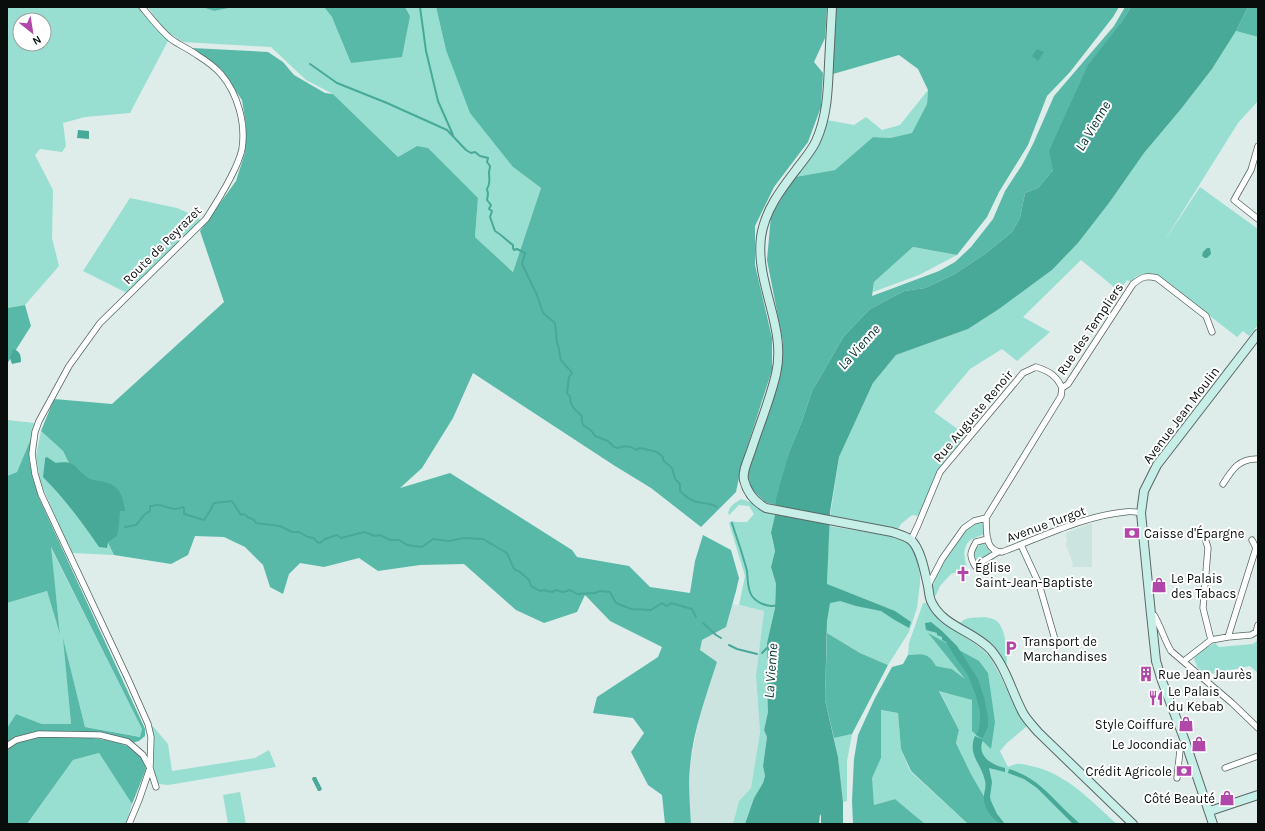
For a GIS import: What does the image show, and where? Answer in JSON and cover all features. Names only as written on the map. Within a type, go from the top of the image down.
[{"type":"main road","points":[[832,7],[828,92],[825,114],[821,128],[815,143],[777,196],[765,221],[761,237],[761,266],[778,339],[779,358],[776,374],[749,456],[744,474],[744,480],[754,500],[772,509],[892,532],[911,540],[917,548],[931,601],[936,611],[944,618],[982,642],[990,650],[997,659],[1024,713],[1038,732],[1134,824]]},
{"type":"main road","name":"Avenue Jean Moulin","points":[[1150,614],[1141,513],[1144,491],[1157,465],[1258,334]]},
{"type":"main road","points":[[1150,614],[1156,661],[1162,681],[1214,824]]},
{"type":"main road","points":[[1210,812],[1258,795]]},
{"type":"street","name":"Route de Peyrazet","points":[[142,7],[159,28],[171,39],[198,55],[220,74],[230,88],[239,109],[242,128],[242,149],[218,201],[206,220],[100,323],[69,366],[39,421],[35,432],[32,454],[35,474],[41,494],[148,724],[151,737],[150,768]]},
{"type":"street","points":[[1258,146],[1252,170],[1234,200],[1258,219]]},
{"type":"street","name":"Rue des Templiers","points":[[986,518],[1061,396],[1062,388],[1068,384],[1133,284],[1142,278],[1149,276],[1157,278],[1206,316],[1212,332]]},
{"type":"street","name":"Rue Auguste Renoir","points":[[911,540],[940,472],[1023,374],[1036,367],[1047,371],[1056,378],[1062,388]]},
{"type":"street","points":[[1223,484],[1235,466],[1253,459],[1258,459]]},
{"type":"street","name":"Avenue Turgot","points":[[986,518],[988,544],[992,549],[1002,552],[1079,522],[1100,516],[1127,512],[1141,513]]},
{"type":"street","points":[[928,586],[942,558],[964,528],[974,521],[986,518]]},
{"type":"street","points":[[1204,538],[1208,548],[1203,608],[1211,640]]},
{"type":"street","points":[[988,539],[976,542],[970,552],[971,560],[975,566],[998,552]]},
{"type":"street","points":[[1228,637],[1256,548],[1252,540]]},
{"type":"street","points":[[1021,545],[1039,584],[1056,644]]},
{"type":"street","points":[[1150,614],[1154,615],[1160,625],[1171,651],[1232,703],[1258,728]]},
{"type":"street","points":[[1184,661],[1211,640],[1251,635],[1256,632],[1258,626]]},
{"type":"street","points":[[7,746],[16,740],[39,734],[100,735],[128,742],[143,755],[150,768],[156,787]]},
{"type":"street","points":[[1177,778],[1180,750],[1185,741]]},
{"type":"street","points":[[1225,768],[1258,756]]},
{"type":"street","points":[[129,824],[150,768]]},
{"type":"shaded area","points":[[7,7],[141,7],[169,39],[130,113],[85,117],[63,123],[66,146],[62,152],[40,149],[35,155],[53,190],[52,238],[59,266],[25,305],[7,308]]},
{"type":"shaded area","points":[[148,7],[202,7],[214,11],[234,7],[324,7],[332,17],[410,16],[405,7],[436,7],[446,50],[513,167],[541,188],[513,272],[475,237],[478,198],[417,146],[398,157],[333,94],[306,80],[271,47],[183,42],[166,31]]},
{"type":"shaded area","points":[[202,7],[234,7],[214,11]]},
{"type":"shaded area","points":[[324,7],[405,7],[410,16],[402,57],[351,63],[332,17]]},
{"type":"shaded area","points":[[436,7],[827,7],[825,38],[814,62],[823,73],[821,107],[808,142],[774,187],[755,226],[755,265],[772,338],[772,370],[742,463],[736,492],[701,527],[651,488],[473,373],[453,418],[422,468],[400,488],[450,473],[572,550],[577,557],[629,566],[650,587],[690,593],[695,561],[703,535],[731,550],[739,578],[726,627],[702,640],[700,650],[717,662],[700,714],[694,740],[689,780],[691,824],[665,824],[662,795],[648,785],[631,752],[644,733],[633,718],[593,713],[597,697],[658,657],[662,647],[610,621],[585,595],[577,612],[544,623],[516,610],[464,564],[420,565],[378,571],[359,558],[324,567],[300,563],[289,574],[283,594],[270,587],[263,565],[245,547],[224,537],[195,536],[188,555],[171,564],[114,555],[63,451],[41,431],[54,399],[112,404],[224,302],[200,231],[236,181],[245,153],[246,125],[242,100],[221,69],[192,48],[268,52],[283,62],[294,75],[325,93],[333,94],[398,157],[417,146],[428,148],[478,198],[475,237],[513,272],[541,188],[513,167],[470,113],[446,50]]},
{"type":"shaded area","points":[[836,7],[1119,7],[1113,17],[1070,72],[1047,96],[1028,145],[999,192],[987,217],[957,255],[913,247],[874,282],[872,296],[939,271],[955,262],[971,247],[993,219],[1005,191],[1022,165],[1033,144],[1054,96],[1114,26],[1125,7],[1131,7],[1121,23],[1053,170],[1038,188],[1025,193],[1020,218],[1012,232],[985,254],[953,275],[925,288],[904,291],[870,309],[844,336],[812,391],[802,421],[789,452],[776,505],[765,502],[752,489],[748,476],[750,462],[781,373],[783,342],[767,260],[771,215],[795,177],[835,170],[873,137],[890,138],[912,133],[927,104],[928,90],[918,69],[899,55],[833,74]]},
{"type":"shaded area","points":[[1248,7],[1258,7],[1258,37],[1236,31]]},
{"type":"shaded area","points":[[1236,31],[1258,37],[1258,101],[1238,123],[1163,243],[1200,187],[1258,229],[1258,325],[1249,336],[1243,331],[1237,337],[1156,274],[1142,274],[1136,276],[1131,282],[1127,280],[1119,291],[1081,260],[1023,317],[1050,332],[1017,361],[1002,349],[970,369],[934,412],[966,435],[936,473],[919,516],[912,515],[901,524],[898,529],[867,525],[830,517],[839,457],[873,383],[896,355],[968,329],[999,309],[1052,270],[1078,243],[1109,203],[1144,153],[1212,69]]},
{"type":"shaded area","points":[[928,90],[927,104],[913,133],[890,138],[873,137],[835,170],[795,177],[827,120],[854,125],[866,117],[882,130],[900,125]]},
{"type":"shaded area","points":[[130,198],[177,208],[199,218],[200,221],[127,293],[83,271]]},
{"type":"shaded area","points":[[913,247],[957,255],[919,275],[873,292],[874,282]]},
{"type":"shaded area","points":[[25,305],[31,326],[7,364],[7,308]]},
{"type":"shaded area","points":[[7,420],[35,423],[32,436],[17,472],[7,476]]},
{"type":"shaded area","points":[[41,431],[63,451],[114,555],[71,553],[40,481],[36,456]]},
{"type":"shaded area","points":[[32,436],[29,458],[33,479],[39,498],[145,729],[145,736],[139,741],[132,743],[108,734],[90,733],[93,738],[107,740],[133,749],[143,759],[146,769],[132,804],[99,753],[73,760],[27,824],[7,824],[7,728],[16,714],[42,724],[71,724],[63,638],[85,727],[140,737],[142,729],[51,547],[60,634],[47,591],[7,603],[7,476],[17,472]]},
{"type":"shaded area","points":[[741,499],[775,515],[771,536],[775,551],[771,567],[776,584],[775,608],[767,643],[768,712],[764,730],[767,737],[763,766],[765,776],[763,783],[754,798],[745,824],[733,824],[739,801],[751,788],[760,732],[756,676],[764,611],[739,605],[745,576],[729,523],[731,521],[747,522],[754,514],[749,506],[739,505],[729,515],[728,513],[731,506]]},
{"type":"shaded area","points":[[977,522],[983,524],[985,534],[972,539],[967,544],[964,555],[967,566],[951,574],[940,586],[936,595],[933,597],[932,588],[940,566],[964,530]]},
{"type":"shaded area","points":[[1092,523],[1092,567],[1072,567],[1073,563],[1065,543],[1067,542],[1066,533]]},
{"type":"shaded area","points":[[829,526],[896,537],[910,544],[915,554],[920,574],[917,608],[909,632],[888,665],[860,653],[827,633]]},
{"type":"shaded area","points":[[984,543],[991,553],[976,562],[973,553],[980,544]]},
{"type":"shaded area","points":[[50,546],[142,729],[141,737],[85,727],[64,642],[71,724],[42,724],[16,714],[7,728],[7,603],[47,591],[60,631]]},
{"type":"shaded area","points":[[923,603],[926,603],[933,613],[946,624],[981,648],[990,657],[1015,707],[1027,726],[1000,751],[1008,767],[1016,764],[1022,764],[1056,775],[1067,781],[1088,797],[1117,824],[1000,824],[971,774],[956,743],[959,730],[939,690],[972,700],[972,731],[988,673],[929,634],[966,680],[952,669],[936,666],[928,656],[921,654],[908,655],[909,643]]},
{"type":"shaded area","points":[[732,604],[764,611],[756,676],[760,731],[751,788],[739,801],[733,824],[691,824],[689,800],[690,765],[698,723],[700,650],[702,640],[726,627]]},
{"type":"shaded area","points":[[985,617],[995,620],[999,623],[1002,629],[1007,651],[1006,671],[961,626],[960,623],[968,618]]},
{"type":"shaded area","points":[[827,633],[860,653],[888,665],[852,734],[834,738],[825,700]]},
{"type":"shaded area","points":[[928,633],[979,661],[988,673],[995,722],[991,749],[972,731],[972,700],[939,691],[959,730],[956,743],[971,774],[1000,824],[968,824],[911,771],[901,749],[898,713],[881,710],[881,758],[872,778],[874,805],[895,799],[925,824],[853,824],[852,801],[854,759],[858,735],[875,698],[892,667],[903,664],[908,655],[925,655],[933,661],[936,666],[952,669],[965,679]]},
{"type":"shaded area","points":[[1258,640],[1258,673],[1250,666],[1211,674],[1207,677],[1197,667],[1194,658],[1202,650],[1215,643],[1219,647],[1253,644]]},
{"type":"shaded area","points":[[880,710],[898,713],[901,749],[910,771],[968,824],[925,824],[895,799],[874,805],[871,778],[881,758]]},
{"type":"shaded area","points":[[151,724],[168,744],[172,771],[255,758],[269,750],[276,767],[168,785],[158,784],[153,770],[154,758]]},
{"type":"shaded area","points":[[852,734],[847,761],[847,801],[843,802],[838,757],[834,738]]},
{"type":"shaded area","points":[[99,753],[132,804],[126,824],[27,824],[73,760]]},
{"type":"shaded area","points":[[240,792],[246,824],[228,824],[223,795]]},
{"type":"water","name":"La Vienne","points":[[1131,7],[1248,7],[1236,31],[1212,69],[1144,153],[1109,203],[1078,243],[1052,270],[999,309],[968,329],[896,355],[873,383],[839,457],[830,512],[827,584],[895,611],[911,622],[909,628],[881,611],[840,601],[830,603],[827,621],[825,700],[838,757],[843,802],[843,824],[821,824],[820,814],[819,824],[745,824],[754,798],[763,783],[765,776],[763,766],[767,737],[764,730],[768,712],[767,643],[775,608],[776,584],[771,567],[775,551],[771,533],[775,515],[776,499],[789,452],[802,421],[812,391],[844,336],[870,309],[904,291],[925,288],[953,275],[985,254],[1012,232],[1020,218],[1025,193],[1038,188],[1053,170],[1049,151],[1088,65],[1121,23]]},
{"type":"water","points":[[1037,49],[1044,52],[1038,61],[1032,56]]},
{"type":"water","points":[[78,130],[89,131],[89,139],[77,138]]},
{"type":"water","points":[[1207,248],[1210,248],[1211,254],[1205,258],[1202,256],[1203,252]]},
{"type":"water","points":[[13,349],[20,354],[21,362],[12,364],[10,358]]},
{"type":"water","points":[[47,457],[56,463],[63,462],[71,464],[92,480],[111,484],[121,494],[125,511],[120,511],[117,536],[108,542],[107,548],[99,547],[72,510],[43,477],[45,458]]},
{"type":"water","points":[[931,622],[957,646],[978,679],[984,697],[988,717],[988,726],[983,738],[976,735],[979,729],[980,711],[968,675],[946,642],[942,640],[942,637],[937,635],[937,633],[926,630],[925,623]]},
{"type":"water","points":[[975,736],[983,740],[981,746],[983,755],[986,759],[995,765],[1005,768],[1005,772],[989,768],[992,782],[990,797],[991,801],[997,814],[1005,824],[998,822],[991,816],[985,804],[985,783],[973,749]]},
{"type":"water","points":[[1009,769],[1033,780],[1080,824],[1073,824],[1037,788],[1024,779],[1008,773]]},
{"type":"water","points":[[313,777],[316,777],[322,789],[320,791],[318,791],[312,779]]},
{"type":"waterway","points":[[420,7],[426,51],[438,101],[453,135]]},
{"type":"waterway","points":[[310,64],[337,83],[387,103],[447,130],[466,150],[488,158],[487,162],[490,166],[487,200],[491,205],[489,209],[492,211],[490,217],[495,231],[513,245],[514,250],[517,249],[525,253],[522,264],[537,295],[543,313],[555,323],[557,343],[561,360],[572,373],[569,377],[567,394],[570,396],[570,402],[573,407],[582,416],[582,423],[591,430],[595,436],[608,441],[614,447],[618,448],[628,446],[636,450],[640,448],[657,452],[672,468],[675,479],[680,484],[680,491],[683,494],[694,501],[711,504],[717,507]]},
{"type":"waterway","points":[[125,527],[136,525],[145,514],[150,511],[150,506],[160,505],[176,509],[182,507],[184,508],[184,514],[204,520],[214,503],[232,501],[241,515],[244,514],[253,519],[256,523],[280,526],[292,532],[299,532],[308,537],[314,538],[320,543],[325,539],[337,535],[341,538],[364,532],[375,536],[380,535],[390,540],[399,540],[407,545],[422,547],[433,539],[449,541],[464,538],[483,539],[507,553],[514,569],[529,580],[531,586],[540,591],[543,590],[552,592],[556,590],[563,592],[570,590],[577,594],[595,593],[600,591],[610,592],[616,603],[631,609],[651,610],[662,603],[667,606],[671,603],[692,609],[696,617]]},
{"type":"waterway","points":[[732,523],[747,571],[750,593],[754,599],[763,604],[770,606],[777,605]]},
{"type":"waterway","points":[[703,623],[721,638]]},
{"type":"waterway","points":[[729,645],[737,649],[757,654]]},
{"type":"waterway","name":"La Vienne","points":[[762,653],[768,647]]},
{"type":"place","name":"Caisse d'Épargne","points":[[1132,533]]},
{"type":"place","name":"Église Saint-Jean-Baptiste","points":[[963,574]]},
{"type":"place","name":"Le Palais des Tabacs","points":[[1159,585]]},
{"type":"place","name":"Transport de Marchandises","points":[[1011,648]]},
{"type":"place","name":"Rue Jean Jaurès","points":[[1146,674]]},
{"type":"place","name":"Le Palais du Kebab","points":[[1156,698]]},
{"type":"place","name":"Style Coiffure","points":[[1186,724]]},
{"type":"place","name":"Le Jocondiac","points":[[1199,744]]},
{"type":"place","name":"Crédit Agricole","points":[[1184,771]]},
{"type":"place","name":"Côté Beauté","points":[[1227,798]]}]
